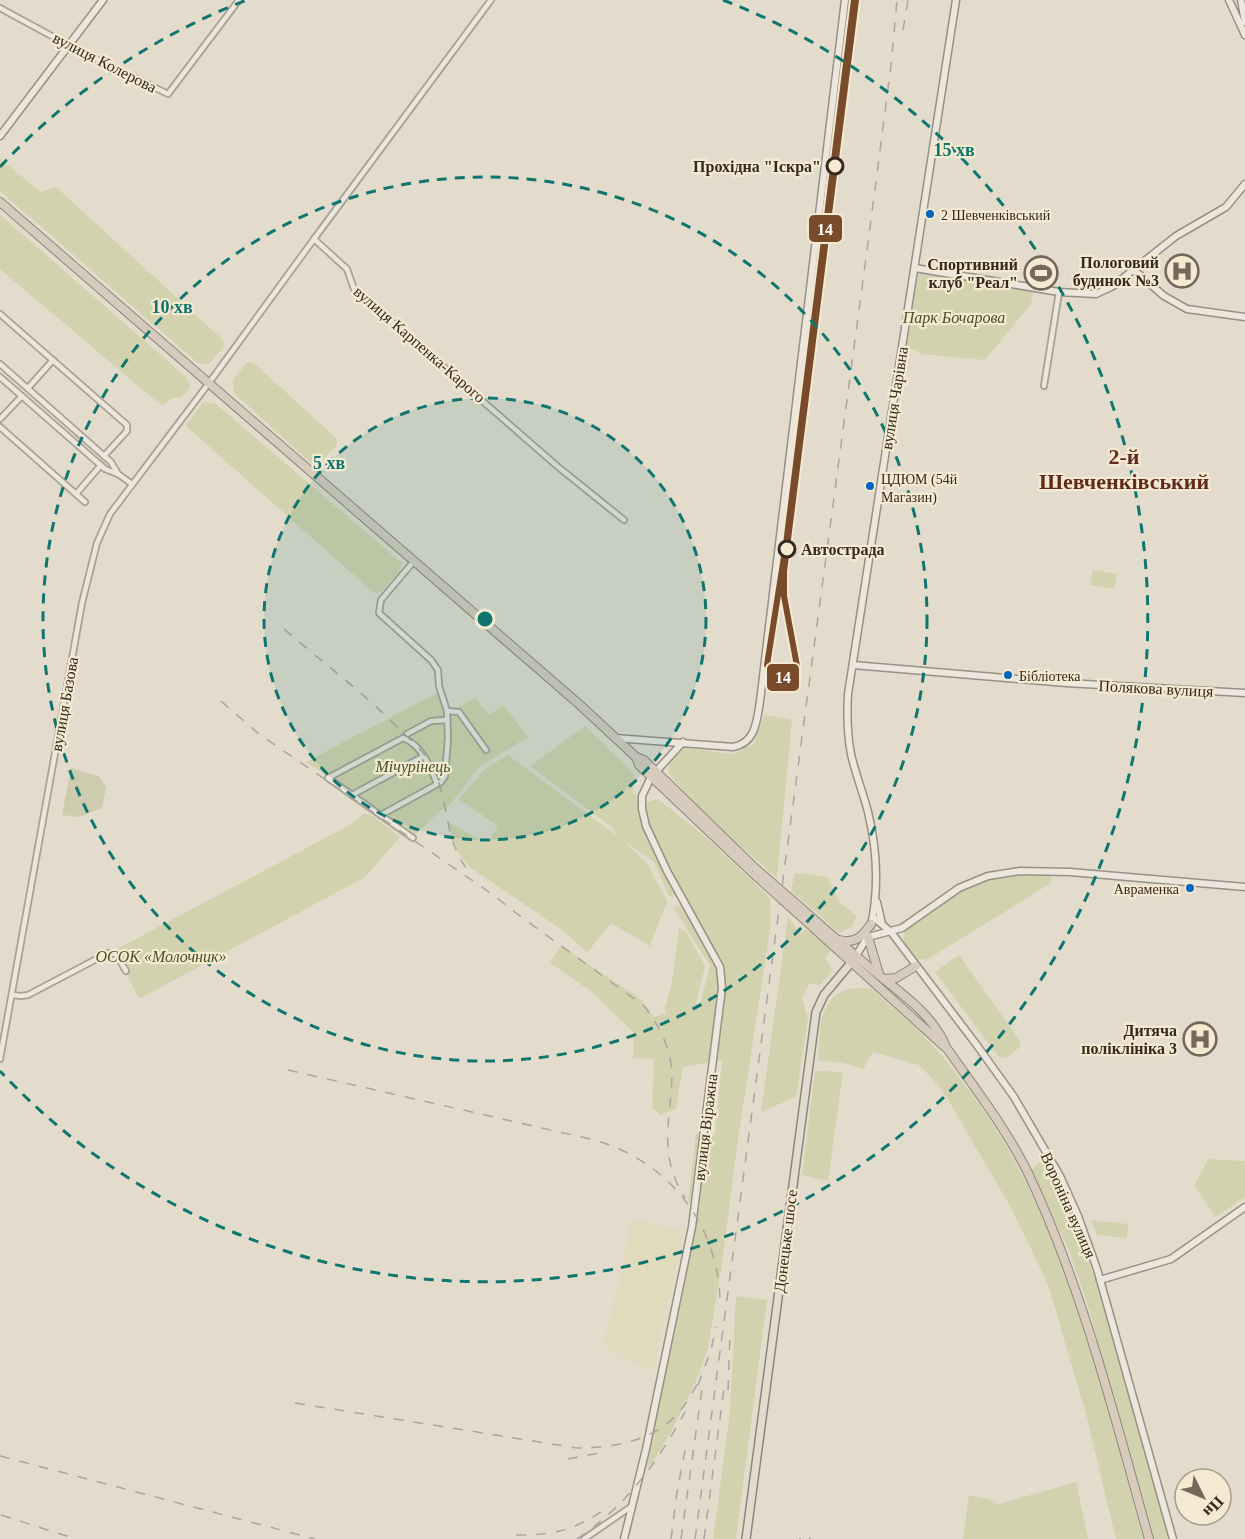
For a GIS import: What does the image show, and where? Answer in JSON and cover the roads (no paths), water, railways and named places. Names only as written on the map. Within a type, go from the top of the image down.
[{"type":"highway","points":[[0,202],[527,658],[636,757],[639,765],[654,774],[755,872],[854,959],[935,1039],[946,1047]]},
{"type":"highway","points":[[807,918],[837,939],[854,959],[882,977],[930,1021],[1021,1161],[1054,1230],[1093,1341],[1149,1539]]},
{"type":"highway","points":[[837,939],[853,942],[861,938],[872,920]]},
{"type":"highway","points":[[868,937],[882,977]]},
{"type":"highway","points":[[882,977],[892,980],[916,966]]},
{"type":"highway","points":[[903,973],[899,986],[907,999]]},
{"type":"main road","name":"Донецьке шосе","points":[[746,1539],[816,1012],[824,995],[854,959]]},
{"type":"street","points":[[0,136],[103,0]]},
{"type":"street","name":"вулиця Колерова","points":[[0,8],[70,46],[168,94],[239,0]]},
{"type":"street","points":[[209,383],[295,263],[491,0]]},
{"type":"street","points":[[615,738],[725,747],[739,746],[753,733],[757,721],[845,0]]},
{"type":"street","name":"вулиця Чарівна","points":[[854,959],[868,937],[872,920],[876,896],[876,854],[850,752],[848,694],[956,0]]},
{"type":"street","points":[[1229,0],[1245,35]]},
{"type":"street","points":[[1241,0],[1245,22]]},
{"type":"street","points":[[915,268],[1059,292],[1096,294],[1113,286],[1176,236],[1226,207],[1245,184]]},
{"type":"street","name":"вулиця Карпенка-Карого","points":[[314,239],[347,269],[354,289],[557,466],[624,520]]},
{"type":"street","points":[[1134,270],[1164,296],[1181,307],[1245,317]]},
{"type":"street","points":[[1044,386],[1059,292]]},
{"type":"street","points":[[0,314],[128,427],[126,433],[104,456]]},
{"type":"street","points":[[28,388],[53,360]]},
{"type":"street","points":[[0,364],[104,456],[116,468],[118,474]]},
{"type":"street","points":[[0,377],[100,465],[132,484]]},
{"type":"street","name":"вулиця Базова","points":[[0,1059],[82,603],[96,543],[110,514],[209,383]]},
{"type":"street","points":[[0,420],[22,396]]},
{"type":"street","points":[[0,427],[85,502]]},
{"type":"street","points":[[76,494],[100,465]]},
{"type":"street","points":[[381,815],[443,780],[445,776],[447,711],[439,686],[438,670],[379,613],[381,600],[414,561]]},
{"type":"street","name":"Полякова вулиця","points":[[853,665],[1065,683],[1245,693]]},
{"type":"street","points":[[447,711],[459,711],[486,750]]},
{"type":"street","points":[[407,734],[431,721],[447,720]]},
{"type":"street","points":[[413,838],[328,778],[403,738],[409,740],[428,762],[437,783]]},
{"type":"street","name":"вулиця Віражна","points":[[624,1539],[692,1227],[722,988],[720,967],[667,871],[646,826],[641,802],[645,787],[654,774],[683,742]]},
{"type":"street","points":[[352,795],[422,757]]},
{"type":"street","points":[[868,937],[902,928],[959,888],[988,876],[1020,871],[1070,872],[1245,887]]},
{"type":"street","points":[[876,896],[882,924]]},
{"type":"street","name":"Вороніна вулиця","points":[[872,920],[882,924],[891,932],[976,1044],[1014,1097],[1060,1176],[1077,1214],[1100,1280],[1173,1539]]},
{"type":"street","points":[[12,995],[28,994],[108,953],[116,954],[126,971]]},
{"type":"street","points":[[1100,1280],[1171,1259],[1245,1207]]},
{"type":"street","points":[[584,1539],[632,1506]]},
{"type":"tram line","points":[[785,605],[788,636],[795,658]]},
{"type":"railway","points":[[695,1539],[871,220],[897,0]]},
{"type":"railway","points":[[903,30],[908,0]]},
{"type":"railway","points":[[284,629],[374,705],[424,754],[437,777],[455,847],[470,873]]},
{"type":"railway","points":[[221,701],[259,734],[492,894],[644,1006],[661,1033],[670,1056],[672,1079],[668,1153],[678,1186],[685,1198]]},
{"type":"railway","points":[[288,1070],[590,1139],[618,1148],[643,1162],[665,1179],[684,1199],[699,1222],[711,1248],[718,1275],[720,1304]]},
{"type":"railway","points":[[698,1385],[711,1350],[716,1327]]},
{"type":"railway","points":[[728,1390],[730,1333]]},
{"type":"railway","points":[[295,1403],[577,1448],[591,1448],[632,1441],[658,1430],[682,1408],[701,1376]]},
{"type":"railway","points":[[704,1539],[725,1381]]},
{"type":"railway","points":[[681,1539],[703,1382]]},
{"type":"railway","points":[[577,1539],[611,1512],[639,1482],[663,1449],[685,1412]]},
{"type":"railway","points":[[671,1539],[685,1450]]},
{"type":"railway","points":[[568,1459],[599,1453]]},
{"type":"railway","points":[[0,1456],[315,1539]]},
{"type":"railway","points":[[516,1535],[565,1530],[586,1521],[610,1506]]},
{"type":"railway","points":[[1,1515],[76,1539]]},
{"type":"place","name":"Прохідна \"Іскра\"","points":[[835,166]]},
{"type":"place","name":"2 Шевченківський","points":[[930,214]]},
{"type":"place","name":"Пологовий будинок №3","points":[[1182,271]]},
{"type":"place","name":"Спортивний клуб \"Реал\"","points":[[1041,273]]},
{"type":"place","name":"ЦДЮМ (54й Магазин)","points":[[870,486]]},
{"type":"place","name":"Автострада","points":[[787,549]]},
{"type":"place","name":"Бібліотека","points":[[1008,675]]},
{"type":"place","name":"Авраменка","points":[[1190,888]]},
{"type":"place","name":"Дитяча поліклініка 3","points":[[1200,1039]]},
{"type":"district","name":"2-й Шевченківський","points":[[1124,468]]},
{"type":"park label","name":"Парк Бочарова","points":[[954,317]]},
{"type":"park label","name":"Мічурінець","points":[[413,766]]},
{"type":"park label","name":"ОСОК «Молочник»","points":[[161,956]]}]
